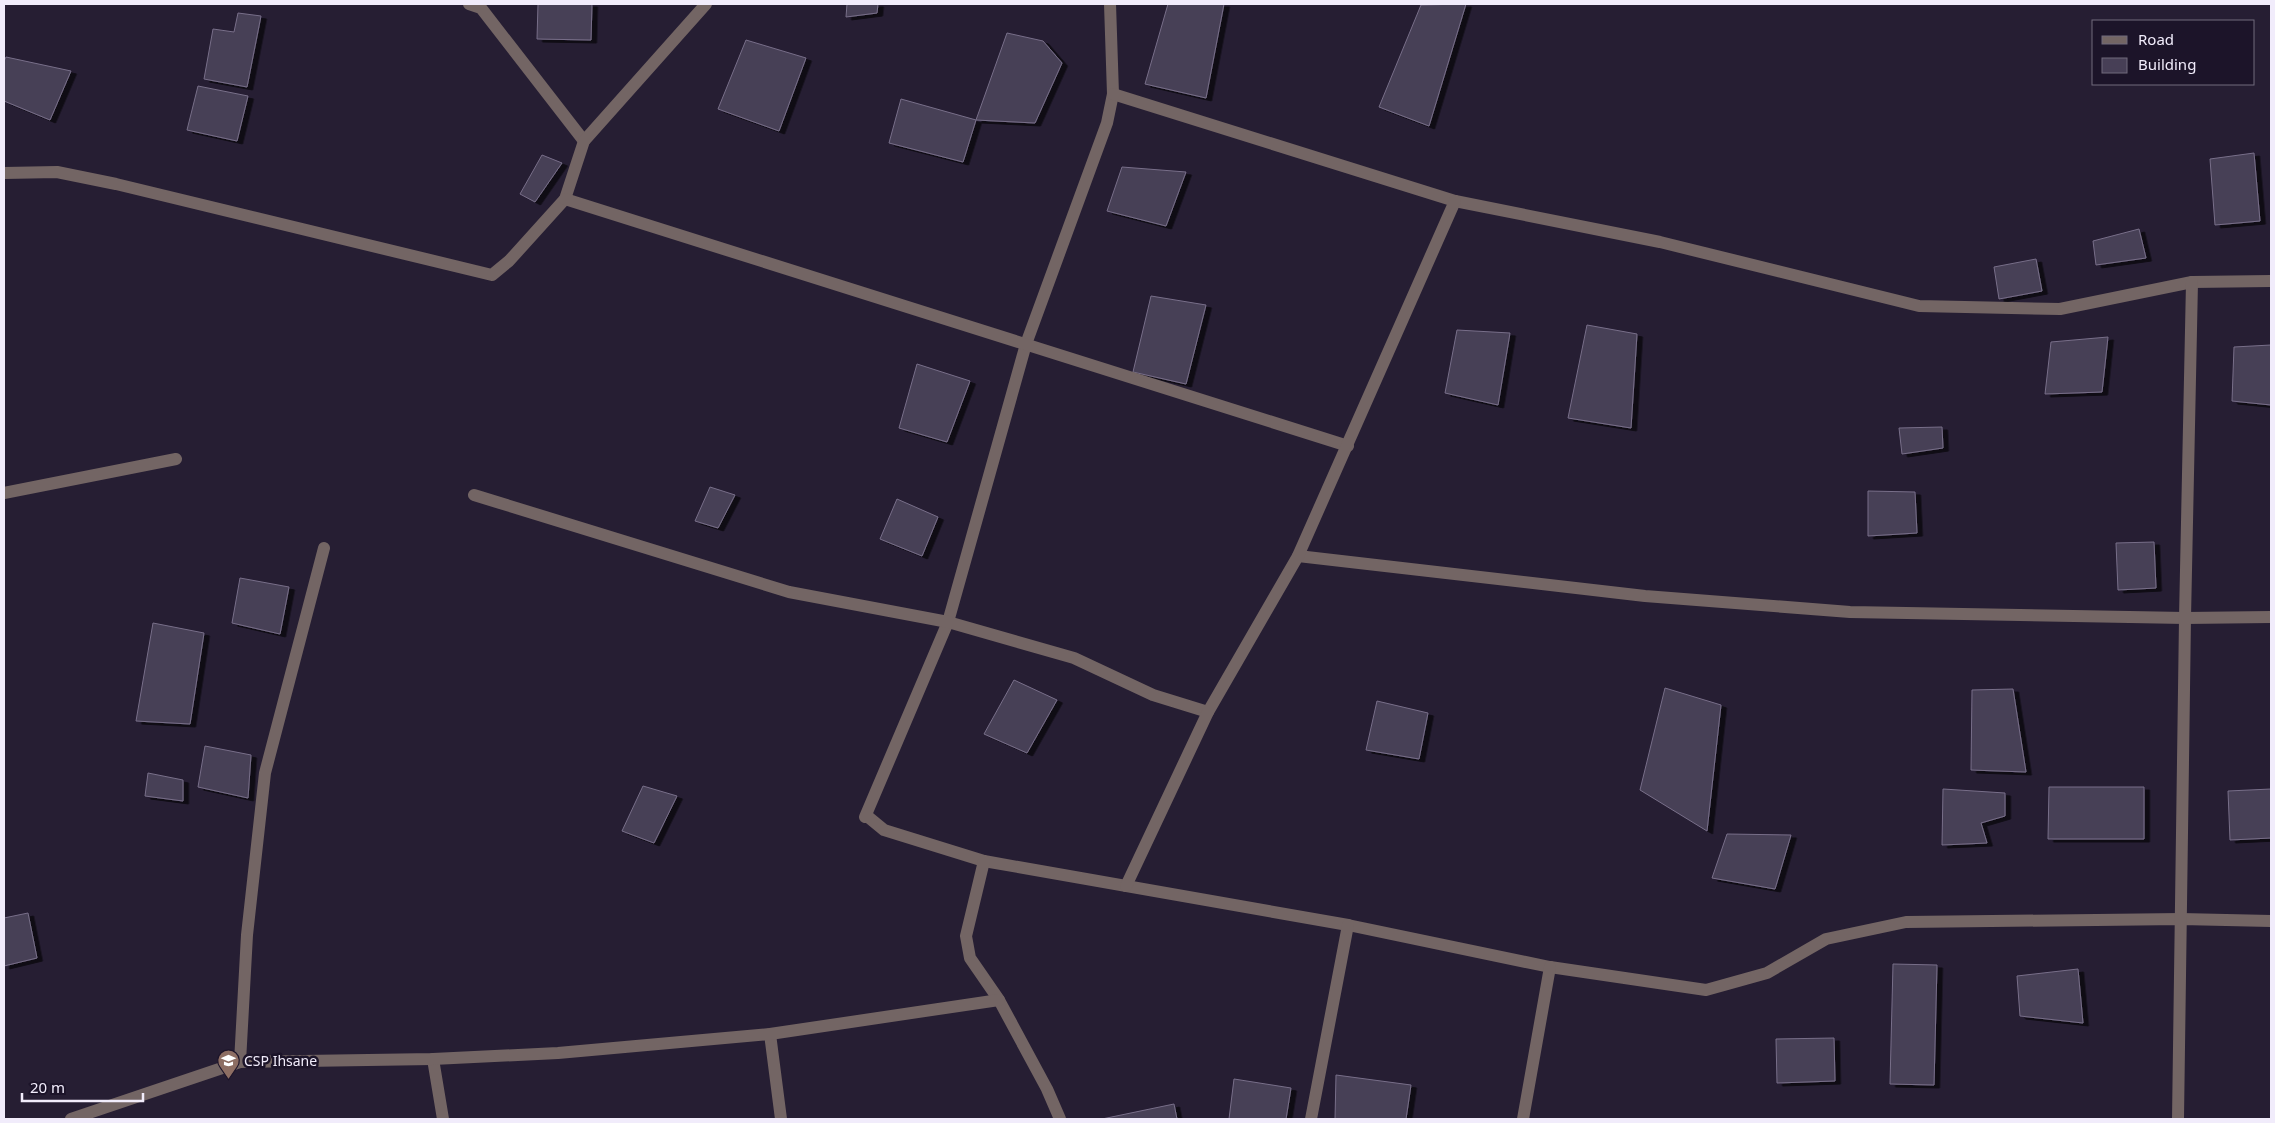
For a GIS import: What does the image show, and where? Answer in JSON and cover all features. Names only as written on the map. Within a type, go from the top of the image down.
[{"type":"street","points":[[469,4],[481,8],[584,141]]},
{"type":"street","points":[[4,173],[57,172],[116,184],[492,275],[509,261],[565,199],[584,141],[706,4]]},
{"type":"street","points":[[1110,4],[1113,94],[1107,123],[1026,344],[948,622],[865,817],[867,816],[884,830],[984,861],[1348,925],[1550,966],[1706,990],[1767,973],[1826,939],[1906,922],[2181,919],[2271,921]]},
{"type":"street","points":[[1113,94],[1455,200],[1660,242],[1918,306],[2060,308],[2192,282],[2271,281]]},
{"type":"street","points":[[565,199],[1348,446]]},
{"type":"street","points":[[1126,886],[1208,712],[1298,556],[1455,200]]},
{"type":"street","points":[[2178,1119],[2192,282]]},
{"type":"street","points":[[4,493],[176,459]]},
{"type":"street","points":[[474,494],[790,592],[948,622],[1074,658],[1153,695],[1208,712]]},
{"type":"street","points":[[240,1062],[246,935],[265,773],[324,548]]},
{"type":"street","points":[[1298,556],[1645,596],[1840,611],[2185,618],[2271,616]]},
{"type":"street","points":[[984,861],[966,936],[970,958],[999,1000],[1047,1089],[1060,1119]]},
{"type":"street","points":[[1311,1119],[1348,925]]},
{"type":"street","points":[[1523,1119],[1550,966]]},
{"type":"street","points":[[71,1119],[240,1062],[434,1059],[558,1053],[770,1034],[999,1000]]},
{"type":"street","points":[[770,1034],[781,1119]]},
{"type":"street","points":[[434,1059],[443,1119]]},
{"type":"building","points":[[538,4],[592,4],[591,40],[537,39]]},
{"type":"building","points":[[847,4],[878,4],[877,13],[846,17]]},
{"type":"building","points":[[1168,4],[1224,4],[1206,98],[1145,84]]},
{"type":"building","points":[[1466,4],[1429,126],[1379,107],[1421,5]]},
{"type":"building","points":[[238,13],[261,16],[247,87],[204,79],[213,29],[234,32]]},
{"type":"building","points":[[1007,33],[1043,41],[1062,63],[1035,123],[976,120]]},
{"type":"building","points":[[746,40],[806,58],[779,131],[718,109]]},
{"type":"building","points":[[6,57],[71,71],[50,120],[4,101],[4,61]]},
{"type":"building","points":[[198,86],[248,96],[237,141],[187,130]]},
{"type":"building","points":[[901,99],[976,120],[963,162],[889,143]]},
{"type":"building","points":[[2254,153],[2260,221],[2215,225],[2210,159]]},
{"type":"building","points":[[542,155],[562,163],[535,202],[520,194]]},
{"type":"building","points":[[1122,167],[1186,172],[1166,226],[1107,211]]},
{"type":"building","points":[[2139,229],[2146,258],[2096,265],[2093,241]]},
{"type":"building","points":[[2036,259],[2042,291],[1999,299],[1994,267]]},
{"type":"building","points":[[1151,296],[1206,305],[1186,384],[1133,372]]},
{"type":"building","points":[[1587,325],[1637,334],[1631,428],[1568,418]]},
{"type":"building","points":[[1457,330],[1510,333],[1498,405],[1445,393]]},
{"type":"building","points":[[2108,337],[2102,392],[2045,394],[2051,342]]},
{"type":"building","points":[[2271,345],[2271,405],[2232,401],[2234,347]]},
{"type":"building","points":[[917,364],[970,381],[947,442],[899,428]]},
{"type":"building","points":[[1942,427],[1943,448],[1902,454],[1899,428]]},
{"type":"building","points":[[710,487],[735,495],[718,528],[695,521]]},
{"type":"building","points":[[1868,491],[1915,492],[1917,533],[1868,536]]},
{"type":"building","points":[[897,499],[938,517],[922,556],[880,539]]},
{"type":"building","points":[[2154,542],[2156,588],[2118,590],[2116,543]]},
{"type":"building","points":[[240,578],[289,587],[280,634],[232,623]]},
{"type":"building","points":[[153,623],[204,633],[190,724],[136,721]]},
{"type":"building","points":[[1014,680],[1057,700],[1027,753],[984,734]]},
{"type":"building","points":[[1665,688],[1721,705],[1707,831],[1640,790]]},
{"type":"building","points":[[2013,689],[2026,772],[1971,770],[1972,690]]},
{"type":"building","points":[[1377,701],[1428,713],[1419,759],[1366,750]]},
{"type":"building","points":[[205,746],[251,755],[248,798],[198,787]]},
{"type":"building","points":[[148,773],[183,780],[183,801],[145,796]]},
{"type":"building","points":[[643,786],[677,796],[654,843],[622,831]]},
{"type":"building","points":[[2049,787],[2144,787],[2144,839],[2048,839]]},
{"type":"building","points":[[1943,789],[2005,793],[2005,816],[1981,823],[1987,843],[1942,845]]},
{"type":"building","points":[[2271,789],[2271,838],[2230,840],[2228,791]]},
{"type":"building","points":[[1727,834],[1791,835],[1775,889],[1712,878]]},
{"type":"building","points":[[28,913],[37,958],[4,966],[4,918]]},
{"type":"building","points":[[1893,964],[1937,965],[1934,1085],[1890,1084]]},
{"type":"building","points":[[2078,969],[2083,1023],[2020,1016],[2017,976]]},
{"type":"building","points":[[1834,1038],[1835,1081],[1777,1083],[1776,1039]]},
{"type":"building","points":[[1336,1075],[1411,1085],[1406,1119],[1335,1119]]},
{"type":"building","points":[[1234,1079],[1291,1088],[1286,1119],[1229,1119]]},
{"type":"building","points":[[1174,1104],[1177,1119],[1102,1119]]},
{"type":"place","name":"CSP Ihsane","points":[[228,1080]]}]
